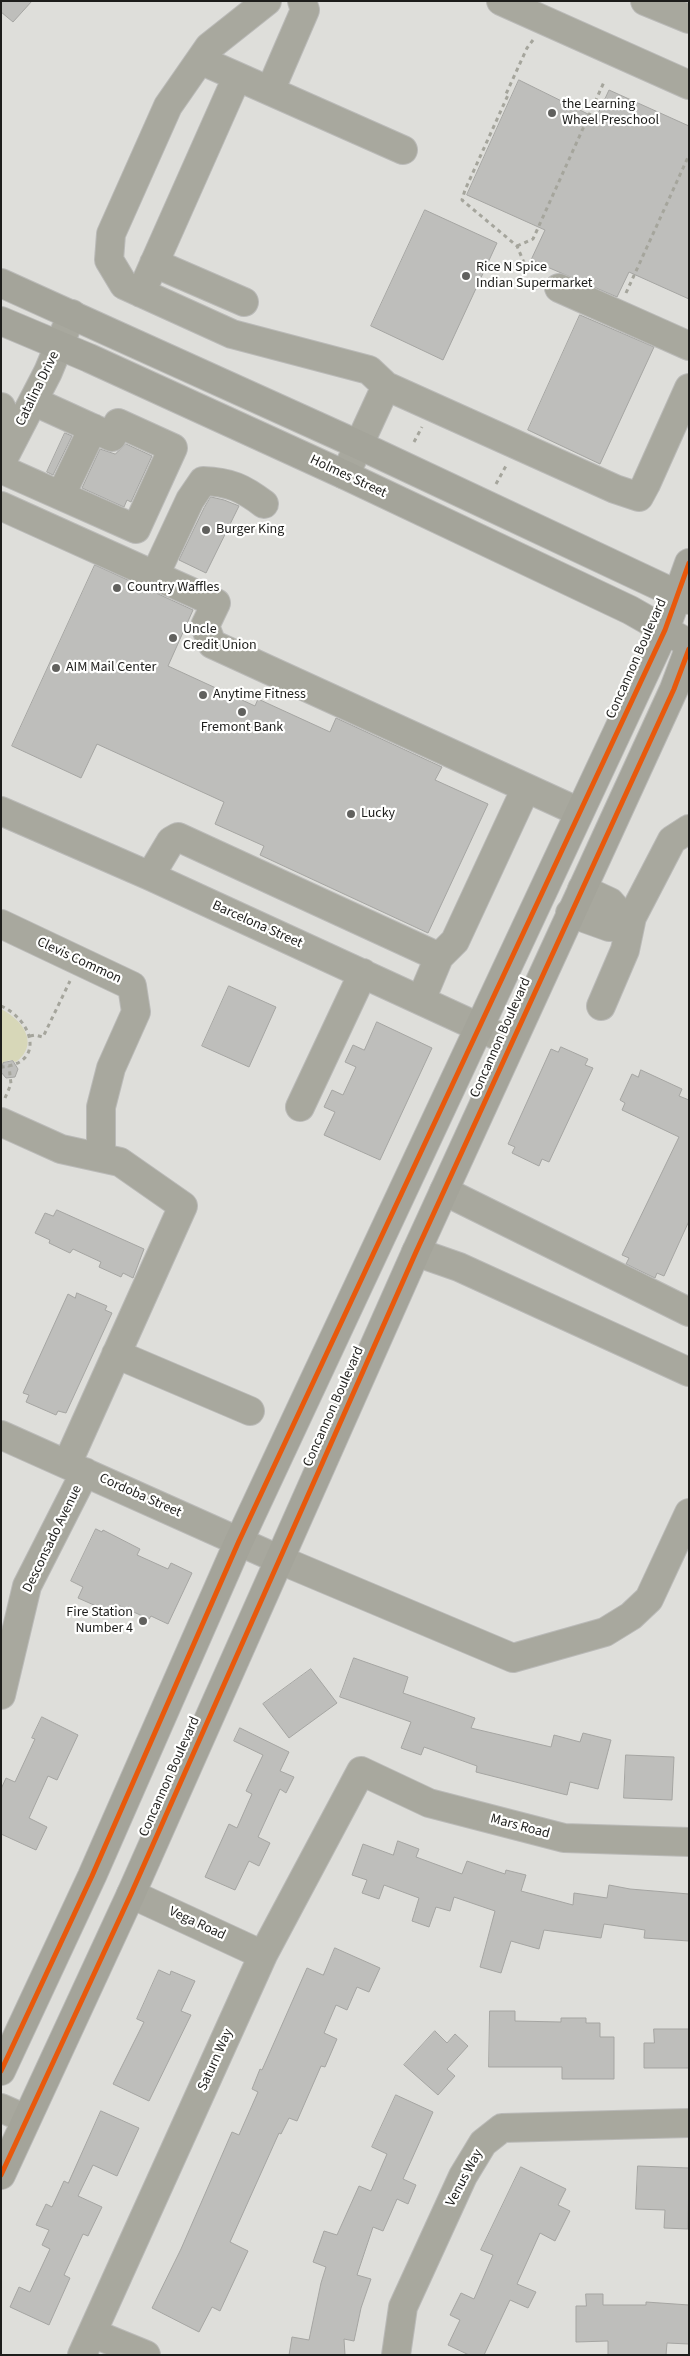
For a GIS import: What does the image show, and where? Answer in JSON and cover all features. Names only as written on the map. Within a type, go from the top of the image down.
[{"type":"main road","points":[[1,282],[359,445],[683,596]]},
{"type":"main road","name":"Holmes Street","points":[[1,321],[59,345],[345,475],[630,610],[689,643]]},
{"type":"main road","name":"Concannon Boulevard","points":[[1,2071],[92,1876],[239,1542],[579,812],[683,596],[689,563]]},
{"type":"main road","name":"Concannon Boulevard","points":[[1,2175],[131,1894],[278,1559],[511,1042],[674,689],[689,649]]},
{"type":"main road","points":[[92,1876],[131,1894]]},
{"type":"street","points":[[267,1],[209,47],[168,106],[112,234],[109,260],[124,285],[232,334],[369,370],[386,386],[615,489],[638,497],[646,484],[689,388]]},
{"type":"street","points":[[270,91],[305,10],[302,1]]},
{"type":"street","points":[[500,1],[689,85]]},
{"type":"street","points":[[645,1],[689,19]]},
{"type":"street","points":[[200,60],[403,150]]},
{"type":"street","points":[[141,292],[237,77]]},
{"type":"street","points":[[154,263],[244,302]]},
{"type":"street","points":[[559,288],[689,346]]},
{"type":"street","name":"Catalina Drive","points":[[1,463],[33,401],[72,314]]},
{"type":"street","points":[[345,475],[386,386]]},
{"type":"street","points":[[1,468],[136,529],[172,448],[118,423],[112,437],[33,401]]},
{"type":"street","points":[[1,407],[15,436]]},
{"type":"street","points":[[60,495],[93,428]]},
{"type":"street","points":[[155,575],[190,500],[203,480],[224,482],[245,490],[264,504]]},
{"type":"street","points":[[1,506],[216,603],[205,626],[212,644],[579,812]]},
{"type":"street","points":[[421,1000],[439,957],[455,941],[526,788]]},
{"type":"street","name":"Barcelona Street","points":[[1,811],[150,876],[480,1026],[511,1042]]},
{"type":"street","points":[[601,1006],[625,950],[632,918],[672,840],[689,828]]},
{"type":"street","points":[[150,876],[171,841],[178,838],[439,957]]},
{"type":"street","points":[[582,889],[610,902],[630,925]]},
{"type":"street","points":[[570,913],[609,927],[630,925]]},
{"type":"street","name":"Clevis Common","points":[[1,924],[132,986],[136,1012],[111,1068],[101,1107],[110,1160]]},
{"type":"street","points":[[300,1107],[363,973]]},
{"type":"street","points":[[3,1110],[61,1149],[110,1160]]},
{"type":"street","name":"Desconsado Avenue","points":[[1,1695],[27,1586],[76,1468],[116,1354],[183,1206],[110,1160]]},
{"type":"street","points":[[444,1191],[689,1312]]},
{"type":"street","points":[[416,1252],[459,1267],[689,1372]]},
{"type":"street","points":[[116,1354],[250,1411]]},
{"type":"street","name":"Cordoba Street","points":[[1,1435],[278,1559],[513,1658],[605,1632],[631,1616],[649,1599],[689,1512]]},
{"type":"street","name":"Mars Road","points":[[361,1770],[428,1803],[564,1838],[689,1842]]},
{"type":"street","name":"Saturn Way","points":[[87,2344],[263,1955],[361,1770]]},
{"type":"street","name":"Vega Road","points":[[131,1894],[263,1955]]},
{"type":"street","points":[[1,2108],[26,2119]]},
{"type":"street","name":"Venus Way","points":[[396,2355],[403,2307],[463,2176],[483,2143],[502,2128],[689,2123]]},
{"type":"street","points":[[87,2344],[146,2355]]},
{"type":"path","points":[[524,271],[525,265],[517,246],[462,200],[508,96],[506,94],[527,48],[536,34]]},
{"type":"path","points":[[517,246],[533,239],[604,82]]},
{"type":"path","points":[[617,313],[689,155]]},
{"type":"path","points":[[496,484],[504,468]]},
{"type":"path","points":[[30,1036],[35,1035],[43,1038],[73,975]]},
{"type":"path","points":[[1,1006],[22,1022],[30,1036],[29,1053],[24,1059],[1,1067]]},
{"type":"path","points":[[3,1110],[12,1084],[8,1066]]},
{"type":"green space","points":[[1,1009],[16,1019],[26,1033],[28,1040],[27,1048],[16,1062],[10,1060],[4,1062],[1,1066]]},
{"type":"building","points":[[1,1],[32,1],[13,22],[1,12]]},
{"type":"building","points":[[519,80],[596,118],[609,90],[689,126],[689,299],[629,272],[617,297],[531,260],[545,230],[467,195]]},
{"type":"building","points":[[425,210],[497,243],[443,360],[371,326]]},
{"type":"building","points":[[580,315],[654,347],[600,464],[528,430]]},
{"type":"building","points":[[65,433],[72,436],[53,475],[47,472]]},
{"type":"building","points":[[126,444],[152,456],[131,502],[127,500],[124,507],[82,488],[100,449],[115,454]]},
{"type":"building","name":"Burger King","points":[[211,497],[239,506],[206,573],[179,560]]},
{"type":"building","points":[[95,565],[193,610],[168,666],[255,706],[258,699],[330,732],[336,718],[442,767],[435,780],[488,804],[428,933],[260,855],[264,846],[215,824],[224,802],[97,744],[81,778],[12,746]]},
{"type":"building","points":[[229,986],[276,1007],[249,1067],[202,1046]]},
{"type":"building","points":[[377,1022],[432,1048],[380,1160],[324,1135],[335,1112],[324,1107],[332,1090],[343,1095],[356,1067],[345,1062],[353,1045],[364,1050]]},
{"type":"building","points":[[561,1047],[588,1059],[585,1065],[593,1068],[549,1162],[542,1159],[539,1166],[512,1153],[515,1147],[508,1144],[551,1049],[558,1052]]},
{"type":"building","points":[[13,1061],[18,1069],[15,1077],[6,1078],[1,1072],[3,1063]]},
{"type":"building","points":[[641,1070],[682,1089],[679,1096],[689,1100],[689,1221],[664,1276],[657,1273],[655,1278],[626,1264],[629,1258],[622,1255],[679,1137],[622,1110],[625,1103],[620,1100],[632,1074],[638,1077]]},
{"type":"building","points":[[57,1210],[144,1249],[133,1278],[123,1273],[121,1277],[99,1267],[101,1262],[73,1249],[70,1253],[49,1243],[50,1240],[35,1233],[45,1213],[53,1216]]},
{"type":"building","points":[[77,1293],[107,1306],[105,1310],[112,1313],[66,1413],[58,1411],[56,1415],[26,1402],[29,1395],[23,1393],[68,1294],[75,1298]]},
{"type":"building","points":[[96,1529],[102,1532],[103,1530],[140,1549],[137,1555],[168,1569],[171,1563],[192,1573],[168,1624],[151,1616],[149,1619],[116,1604],[112,1613],[78,1598],[83,1587],[71,1581]]},
{"type":"building","points":[[354,1658],[408,1677],[403,1693],[475,1718],[471,1728],[551,1747],[554,1735],[580,1742],[583,1733],[611,1740],[598,1789],[570,1782],[567,1795],[476,1772],[477,1766],[424,1747],[421,1755],[401,1748],[411,1722],[340,1697]]},
{"type":"building","points":[[311,1669],[337,1703],[289,1738],[263,1704]]},
{"type":"building","points":[[42,1717],[78,1735],[57,1780],[48,1776],[29,1818],[47,1827],[36,1850],[1,1834],[1,1789],[6,1778],[15,1782],[35,1739],[32,1738]]},
{"type":"building","points":[[240,1728],[289,1752],[280,1771],[294,1777],[286,1793],[280,1789],[258,1837],[270,1843],[259,1866],[249,1861],[235,1890],[205,1877],[229,1824],[237,1828],[252,1794],[246,1791],[263,1755],[234,1741]]},
{"type":"building","points":[[626,1755],[674,1757],[672,1800],[624,1798]]},
{"type":"building","points":[[398,1841],[419,1849],[416,1857],[462,1874],[467,1861],[505,1874],[506,1870],[526,1875],[521,1891],[573,1905],[574,1893],[607,1898],[609,1885],[630,1889],[689,1894],[689,1941],[644,1938],[645,1930],[604,1924],[601,1938],[544,1930],[539,1949],[511,1941],[501,1973],[480,1967],[495,1911],[454,1897],[450,1911],[436,1907],[429,1927],[412,1921],[419,1898],[384,1885],[379,1899],[362,1893],[367,1880],[352,1875],[363,1844],[393,1855]]},
{"type":"building","points":[[335,1948],[380,1968],[369,1992],[357,1987],[347,2010],[336,2005],[324,2033],[337,2039],[325,2067],[321,2066],[297,2121],[289,2118],[281,2134],[279,2133],[230,2242],[248,2251],[220,2311],[212,2307],[199,2332],[152,2308],[181,2249],[232,2132],[239,2135],[258,2092],[252,2089],[260,2069],[262,2070],[307,1968],[323,1975]]},
{"type":"building","points":[[159,1970],[170,1975],[171,1971],[195,1981],[181,2011],[191,2015],[149,2101],[113,2084],[144,2022],[137,2019]]},
{"type":"building","points":[[490,2011],[515,2011],[515,2021],[561,2022],[561,2018],[586,2018],[586,2023],[600,2023],[600,2037],[614,2037],[614,2079],[562,2079],[562,2067],[489,2067]]},
{"type":"building","points":[[654,2029],[689,2029],[689,2068],[644,2068],[644,2043],[654,2043]]},
{"type":"building","points":[[435,2031],[447,2043],[455,2034],[468,2046],[447,2069],[455,2076],[438,2095],[404,2065]]},
{"type":"building","points":[[396,2095],[433,2112],[403,2179],[416,2185],[408,2204],[397,2199],[383,2231],[373,2227],[357,2275],[371,2279],[361,2308],[354,2341],[344,2339],[345,2355],[289,2355],[292,2337],[309,2340],[326,2267],[313,2262],[324,2231],[337,2235],[359,2186],[371,2191],[387,2154],[372,2147]]},
{"type":"building","points":[[101,2111],[139,2128],[117,2176],[93,2165],[78,2196],[102,2207],[88,2236],[83,2234],[64,2275],[70,2278],[49,2325],[10,2307],[19,2287],[30,2292],[50,2249],[42,2245],[49,2230],[36,2225],[46,2204],[52,2207],[64,2181],[68,2183]]},
{"type":"building","points":[[638,2166],[689,2168],[688,2229],[664,2228],[665,2210],[636,2209]]},
{"type":"building","points":[[521,2167],[566,2189],[558,2205],[570,2211],[555,2241],[540,2233],[517,2284],[536,2292],[528,2308],[510,2300],[484,2355],[469,2355],[448,2345],[460,2320],[450,2315],[461,2293],[474,2299],[493,2255],[481,2250]]},
{"type":"building","points":[[586,2294],[603,2294],[603,2305],[646,2305],[646,2302],[689,2305],[689,2344],[667,2343],[666,2355],[608,2355],[608,2341],[576,2342],[576,2306],[586,2306]]},
{"type":"cycle path","points":[[1,2071],[92,1876],[239,1541],[665,630],[689,563]]},
{"type":"cycle path","points":[[1,2175],[131,1894],[416,1252],[674,689],[689,649]]},
{"type":"place","name":"the Learning Wheel Preschool","points":[[552,113]]},
{"type":"place","name":"Rice N Spice Indian Supermarket","points":[[466,276]]},
{"type":"place","name":"Burger King","points":[[206,530]]},
{"type":"place","name":"Country Waffles","points":[[117,588]]},
{"type":"place","name":"Uncle Credit Union","points":[[173,638]]},
{"type":"place","name":"AIM Mail Center","points":[[56,668]]},
{"type":"place","name":"Anytime Fitness","points":[[203,695]]},
{"type":"place","name":"Fremont Bank","points":[[242,712]]},
{"type":"place","name":"Lucky","points":[[351,814]]},
{"type":"place","name":"Fire Station Number 4","points":[[143,1621]]}]
